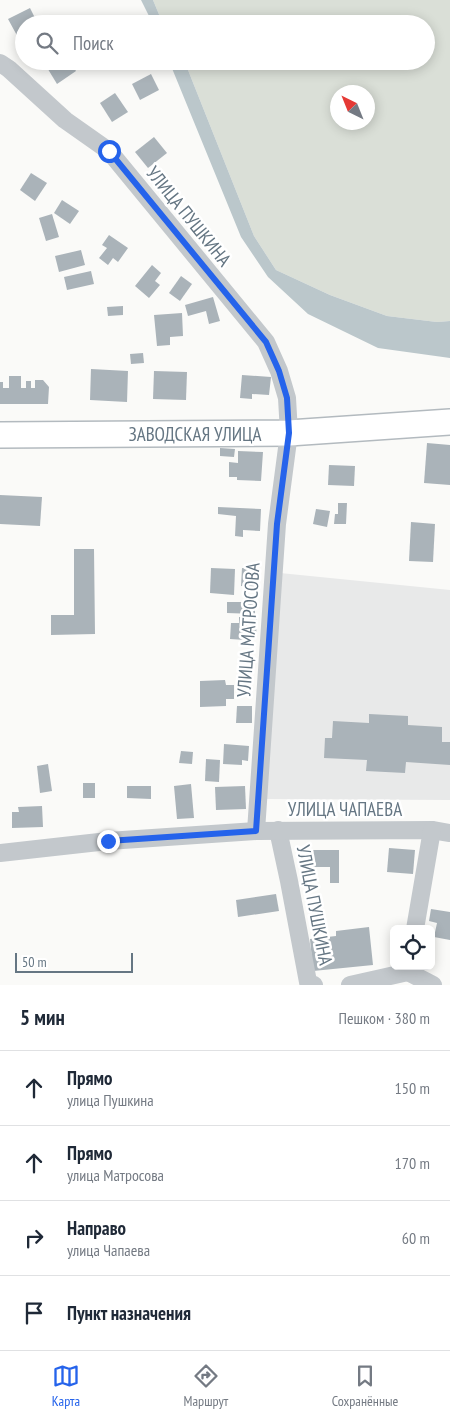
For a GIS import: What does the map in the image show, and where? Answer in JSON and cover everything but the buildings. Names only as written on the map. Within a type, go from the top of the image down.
[{"type":"street","name":"УЛИЦА ПУШКИНА","points":[[0,63],[65,120],[109,151],[266,342],[279,371],[287,398],[289,433]]},
{"type":"street","name":"ЗАВОДСКАЯ УЛИЦА","points":[[0,435],[289,433],[450,422]]},
{"type":"street","name":"УЛИЦА МАТРОСОВА","points":[[256,831],[277,524],[289,433]]},
{"type":"street","name":"УЛИЦА ПУШКИНА","points":[[278,830],[308,982],[314,985]]},
{"type":"street","name":"УЛИЦА ЧАПАЕВА","points":[[0,853],[108,841],[256,831],[432,830],[450,832]]},
{"type":"street","points":[[416,925],[432,830]]},
{"type":"street","points":[[350,985],[404,970]]},
{"type":"street","points":[[410,970],[433,985]]},
{"type":"shaded area","points":[[141,0],[153,0],[159,15],[148,15]]},
{"type":"shaded area","points":[[153,0],[450,0],[450,321],[437,322],[387,316],[330,295],[276,270],[254,236],[188,70],[435,70],[435,15],[159,15]]},
{"type":"shaded area","points":[[173,70],[188,70],[254,236],[276,270],[330,295],[387,316],[437,322],[450,321],[450,358],[378,348],[308,314],[268,277],[241,237]]},
{"type":"shaded area","points":[[280,573],[450,590],[450,800],[266,799]]},
{"type":"route","points":[[108,841],[256,831],[277,524],[289,433],[287,398],[279,371],[266,342],[109,151]]}]
